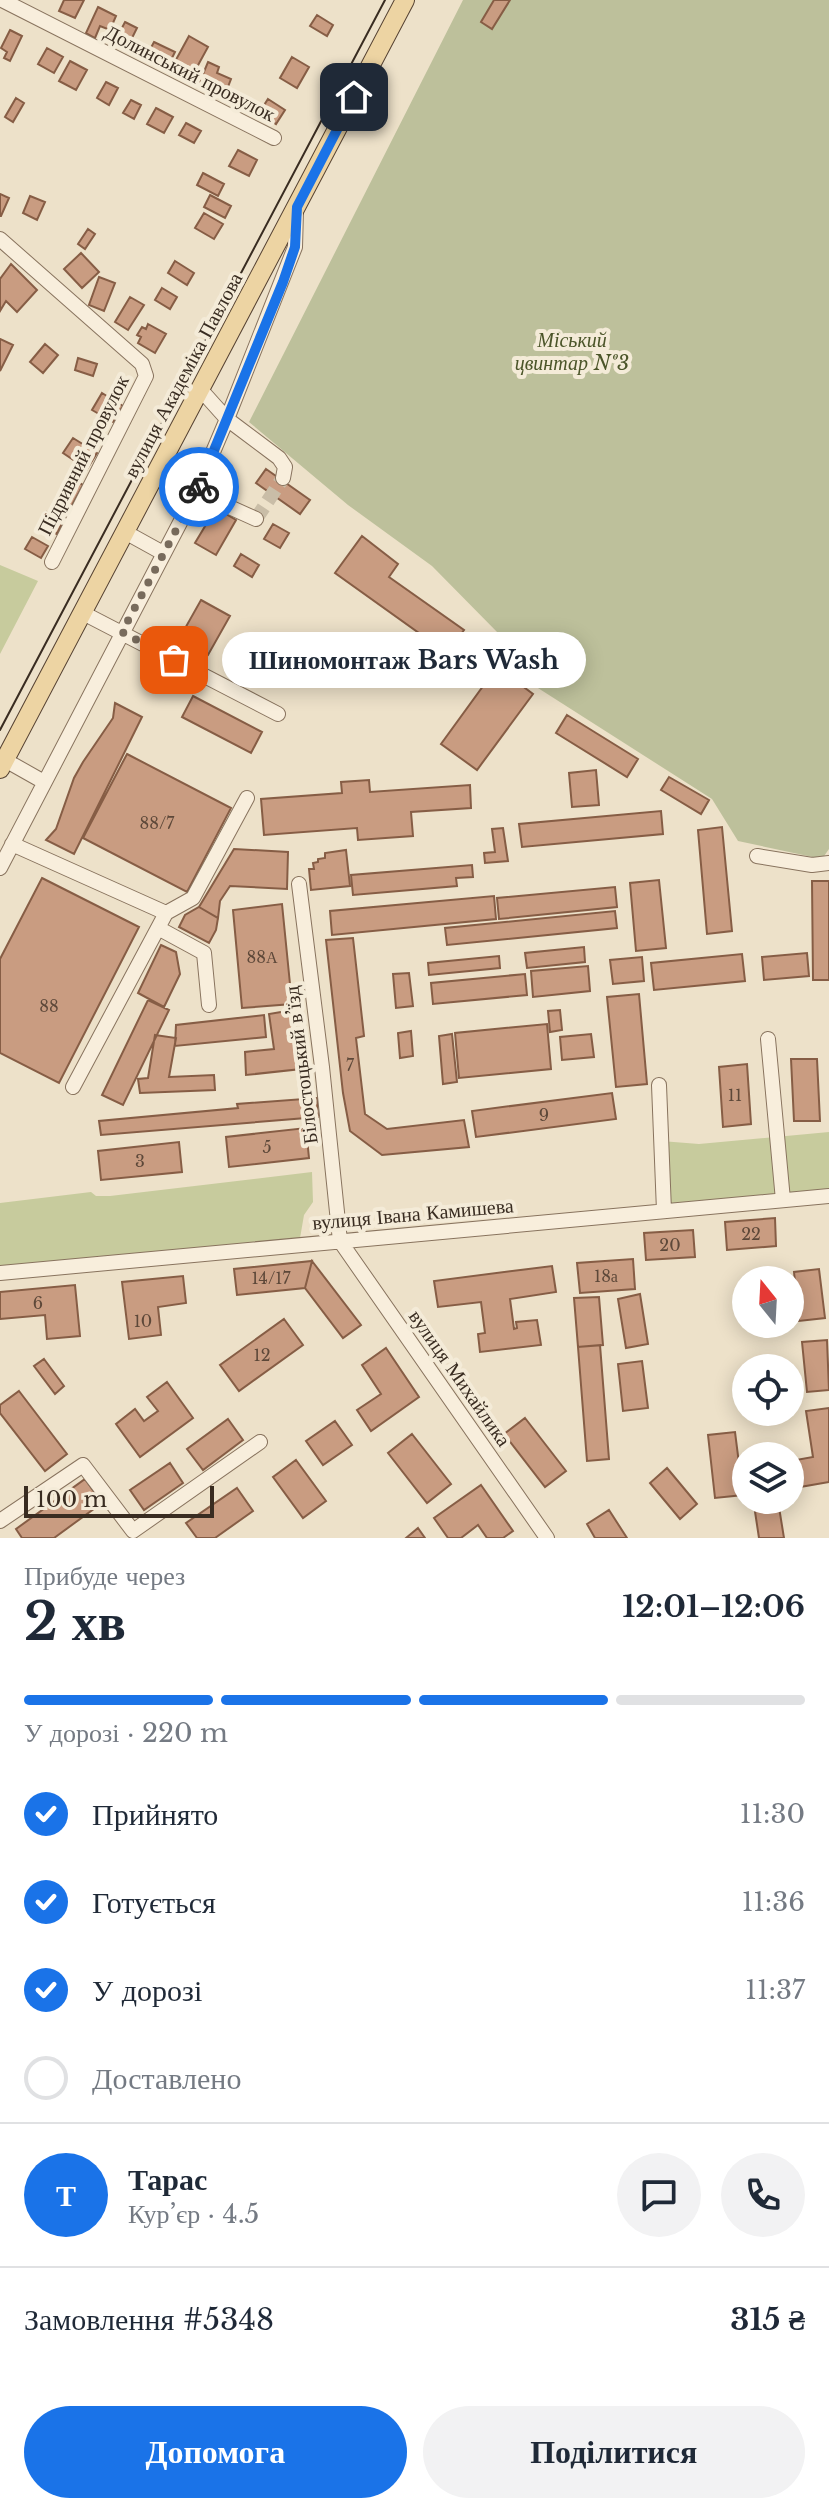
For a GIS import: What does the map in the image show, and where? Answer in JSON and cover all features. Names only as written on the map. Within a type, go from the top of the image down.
[{"type":"main road","name":"вулиця Академіка Павлова","points":[[2,765],[405,0]]},
{"type":"street","name":"Долинський провулок","points":[[2,0],[274,138]]},
{"type":"street","points":[[0,868],[196,492],[295,247],[297,207]]},
{"type":"street","name":"Підривний провулок","points":[[0,239],[146,369],[146,376],[52,562]]},
{"type":"street","points":[[201,390],[227,419],[279,458],[285,467],[283,478]]},
{"type":"street","points":[[157,471],[256,519]]},
{"type":"street","points":[[125,532],[163,553]]},
{"type":"street","points":[[83,613],[278,714]]},
{"type":"street","points":[[2,765],[44,782]]},
{"type":"street","points":[[73,1087],[166,913],[193,898],[247,798]]},
{"type":"street","points":[[12,844],[166,913]]},
{"type":"street","points":[[757,856],[812,865],[829,863]]},
{"type":"street","name":"Білостоцький в’їзд","points":[[299,884],[340,1241]]},
{"type":"street","points":[[158,928],[204,953],[209,1005]]},
{"type":"street","points":[[768,1039],[783,1200]]},
{"type":"street","points":[[659,1085],[664,1211]]},
{"type":"street","name":"вулиця Івана Камишева","points":[[0,1273],[829,1196]]},
{"type":"street","name":"вулиця Михайлика","points":[[340,1241],[547,1538]]},
{"type":"street","points":[[0,1521],[83,1465],[133,1531],[260,1442]]},
{"type":"green space","name":"Міський цвинтар №3","points":[[463,0],[829,0],[829,849],[822,859],[738,841],[712,799],[516,674],[499,634],[432,566],[348,505],[249,422]]},
{"type":"green space","points":[[0,565],[38,581],[0,654]]},
{"type":"green space","points":[[829,1132],[829,1196],[664,1211],[661,1141],[699,1144]]},
{"type":"green space","points":[[312,1172],[313,1202],[304,1215],[299,1244],[0,1273],[0,1203],[91,1192],[96,1196],[110,1196]]},
{"type":"building","points":[[64,0],[84,0],[75,18],[59,11]]},
{"type":"building","points":[[494,0],[510,0],[492,29],[481,22]]},
{"type":"building","points":[[98,7],[116,16],[110,30],[100,26],[95,38],[86,33]]},
{"type":"building","points":[[317,15],[333,25],[327,36],[310,26]]},
{"type":"building","points":[[125,22],[137,28],[128,46],[116,39]]},
{"type":"building","points":[[10,30],[22,36],[10,61],[4,58],[7,52],[1,48]]},
{"type":"building","points":[[189,36],[208,47],[191,78],[172,67]]},
{"type":"building","points":[[154,42],[175,52],[168,66],[147,55]]},
{"type":"building","points":[[47,48],[63,57],[54,73],[38,64]]},
{"type":"building","points":[[292,57],[309,67],[297,88],[280,78]]},
{"type":"building","points":[[70,61],[87,70],[76,90],[59,81]]},
{"type":"building","points":[[208,62],[219,67],[217,73],[231,79],[224,97],[198,86]]},
{"type":"building","points":[[106,82],[118,88],[109,105],[97,98]]},
{"type":"building","points":[[16,98],[24,103],[13,122],[5,117]]},
{"type":"building","points":[[268,99],[285,110],[276,124],[259,113]]},
{"type":"building","points":[[131,100],[141,105],[134,119],[123,113]]},
{"type":"building","points":[[156,108],[173,117],[164,133],[147,124]]},
{"type":"building","points":[[186,123],[201,131],[194,143],[179,135]]},
{"type":"building","points":[[238,150],[257,160],[249,176],[229,166]]},
{"type":"building","points":[[203,173],[224,184],[218,196],[197,185]]},
{"type":"building","points":[[0,194],[9,198],[1,216],[0,216]]},
{"type":"building","points":[[210,195],[231,206],[225,218],[204,207]]},
{"type":"building","points":[[30,196],[45,202],[37,220],[23,213]]},
{"type":"building","points":[[204,213],[223,224],[214,239],[195,228]]},
{"type":"building","points":[[88,229],[95,234],[85,249],[78,244]]},
{"type":"building","points":[[81,253],[99,272],[82,288],[64,269]]},
{"type":"building","points":[[175,261],[194,273],[187,285],[168,273]]},
{"type":"building","points":[[11,264],[37,290],[17,312],[6,301],[0,311],[0,279]]},
{"type":"building","points":[[99,277],[115,283],[104,311],[89,305]]},
{"type":"building","points":[[162,288],[177,297],[170,309],[155,300]]},
{"type":"building","points":[[130,297],[144,305],[128,330],[115,322]]},
{"type":"building","points":[[148,324],[166,334],[155,353],[138,343],[141,337],[137,335]]},
{"type":"building","points":[[0,339],[13,345],[0,371]]},
{"type":"building","points":[[45,344],[58,355],[43,373],[30,362]]},
{"type":"building","points":[[78,358],[97,364],[93,376],[75,370]]},
{"type":"building","points":[[102,393],[123,406],[113,422],[92,410]]},
{"type":"building","points":[[73,438],[97,453],[87,469],[63,453]]},
{"type":"building","points":[[266,469],[310,500],[300,514],[256,483]]},
{"type":"building","points":[[68,477],[83,485],[70,509],[55,501]]},
{"type":"building","points":[[216,508],[236,520],[216,555],[195,543]]},
{"type":"building","points":[[47,512],[63,521],[57,534],[40,525]]},
{"type":"building","points":[[273,524],[289,533],[280,548],[264,539]]},
{"type":"building","points":[[362,536],[398,564],[389,577],[464,630],[447,653],[335,573]]},
{"type":"building","points":[[32,537],[48,546],[41,558],[25,549]]},
{"type":"building","points":[[241,554],[259,565],[252,577],[234,566]]},
{"type":"building","points":[[201,600],[230,616],[208,655],[179,639]]},
{"type":"building","points":[[497,667],[533,694],[477,770],[441,744]]},
{"type":"building","points":[[193,696],[262,732],[251,753],[182,717]]},
{"type":"building","points":[[115,703],[142,717],[74,854],[46,840],[56,829],[74,778],[113,718]]},
{"type":"building","points":[[567,715],[638,759],[627,777],[556,733]]},
{"type":"building","points":[[127,754],[231,808],[187,892],[83,838]]},
{"type":"building","points":[[596,770],[599,805],[572,807],[569,773]]},
{"type":"building","points":[[669,777],[709,800],[701,814],[661,790]]},
{"type":"building","points":[[369,780],[370,792],[470,785],[471,808],[411,812],[413,836],[358,840],[357,828],[264,835],[261,799],[342,793],[341,782]]},
{"type":"building","points":[[661,811],[663,834],[522,847],[519,824]]},
{"type":"building","points":[[722,827],[732,931],[707,934],[698,830]]},
{"type":"building","points":[[503,828],[508,861],[485,863],[484,853],[495,852],[492,829]]},
{"type":"building","points":[[234,849],[288,852],[287,889],[230,886],[220,901],[218,918],[199,907]]},
{"type":"building","points":[[346,850],[350,886],[311,890],[309,869],[314,869],[313,863],[325,858],[325,853]]},
{"type":"building","points":[[472,865],[473,877],[456,878],[457,886],[353,895],[351,875]]},
{"type":"building","points":[[42,878],[139,927],[59,1083],[0,1053],[0,959]]},
{"type":"building","points":[[659,880],[666,948],[636,951],[630,883]]},
{"type":"building","points":[[812,881],[829,881],[829,980],[813,980]]},
{"type":"building","points":[[615,887],[617,907],[499,919],[497,898]]},
{"type":"building","points":[[494,896],[496,919],[332,935],[330,911]]},
{"type":"building","points":[[282,904],[292,1004],[242,1008],[233,910]]},
{"type":"building","points":[[199,907],[218,918],[209,943],[179,927],[185,915]]},
{"type":"building","points":[[615,911],[617,928],[447,945],[445,928]]},
{"type":"building","points":[[353,938],[364,1036],[356,1038],[365,1114],[387,1129],[464,1120],[469,1147],[382,1155],[350,1131],[326,940]]},
{"type":"building","points":[[161,945],[176,952],[180,974],[164,1007],[138,993]]},
{"type":"building","points":[[584,947],[585,962],[527,968],[525,953]]},
{"type":"building","points":[[807,953],[809,976],[764,980],[762,957]]},
{"type":"building","points":[[742,954],[745,981],[654,990],[651,963]]},
{"type":"building","points":[[499,956],[500,968],[429,975],[428,963]]},
{"type":"building","points":[[642,957],[644,981],[613,984],[610,960]]},
{"type":"building","points":[[588,966],[590,991],[533,997],[531,971]]},
{"type":"building","points":[[409,973],[413,1006],[396,1008],[393,974]]},
{"type":"building","points":[[525,974],[527,995],[433,1004],[431,983]]},
{"type":"building","points":[[639,994],[647,1084],[616,1087],[607,997]]},
{"type":"building","points":[[148,1000],[169,1010],[123,1105],[102,1095]]},
{"type":"building","points":[[293,1010],[301,1069],[246,1075],[245,1052],[274,1049],[269,1014]]},
{"type":"building","points":[[560,1010],[562,1030],[550,1032],[548,1011]]},
{"type":"building","points":[[264,1015],[266,1037],[175,1046],[176,1025]]},
{"type":"building","points":[[547,1024],[551,1069],[459,1078],[455,1033]]},
{"type":"building","points":[[411,1031],[413,1056],[400,1058],[398,1033]]},
{"type":"building","points":[[452,1034],[457,1082],[443,1084],[439,1036]]},
{"type":"building","points":[[591,1034],[594,1057],[562,1060],[560,1037]]},
{"type":"building","points":[[155,1035],[176,1038],[169,1077],[214,1075],[215,1090],[140,1093],[138,1079],[148,1078]]},
{"type":"building","points":[[791,1059],[817,1059],[820,1121],[794,1121]]},
{"type":"building","points":[[747,1064],[751,1124],[723,1127],[719,1067]]},
{"type":"building","points":[[612,1093],[616,1119],[476,1137],[472,1111]]},
{"type":"building","points":[[317,1098],[318,1117],[101,1135],[99,1121],[238,1108],[237,1104]]},
{"type":"building","points":[[306,1128],[309,1158],[229,1167],[226,1137]]},
{"type":"building","points":[[179,1142],[182,1172],[101,1180],[98,1151]]},
{"type":"building","points":[[775,1218],[776,1246],[727,1250],[725,1222]]},
{"type":"building","points":[[693,1230],[695,1257],[646,1260],[644,1233]]},
{"type":"building","points":[[633,1259],[635,1289],[580,1293],[577,1263]]},
{"type":"building","points":[[312,1261],[305,1288],[237,1295],[234,1269]]},
{"type":"building","points":[[312,1261],[361,1325],[343,1338],[305,1288]]},
{"type":"building","points":[[552,1266],[556,1292],[510,1299],[514,1329],[517,1328],[516,1322],[537,1320],[541,1345],[480,1352],[478,1334],[485,1333],[481,1302],[438,1307],[434,1281]]},
{"type":"building","points":[[819,1269],[825,1318],[804,1320],[804,1271]]},
{"type":"building","points":[[183,1276],[186,1303],[158,1307],[161,1335],[129,1339],[122,1282]]},
{"type":"building","points":[[75,1285],[80,1336],[47,1339],[45,1315],[0,1319],[0,1292]]},
{"type":"building","points":[[640,1294],[648,1344],[626,1348],[618,1299]]},
{"type":"building","points":[[599,1297],[603,1345],[578,1347],[574,1298]]},
{"type":"building","points":[[284,1319],[303,1345],[239,1391],[220,1365]]},
{"type":"building","points":[[827,1340],[829,1390],[807,1392],[802,1342]]},
{"type":"building","points":[[600,1345],[609,1459],[587,1461],[578,1347]]},
{"type":"building","points":[[386,1348],[419,1397],[371,1431],[357,1410],[381,1394],[362,1365]]},
{"type":"building","points":[[44,1359],[64,1386],[55,1394],[34,1366]]},
{"type":"building","points":[[642,1361],[648,1408],[623,1411],[618,1364]]},
{"type":"building","points":[[167,1382],[193,1418],[140,1457],[116,1424],[135,1409],[144,1421],[158,1411],[147,1397]]},
{"type":"building","points":[[19,1391],[67,1454],[45,1471],[0,1413],[0,1405]]},
{"type":"building","points":[[829,1408],[829,1482],[804,1486],[804,1459],[813,1457],[806,1411]]},
{"type":"building","points":[[525,1418],[566,1471],[545,1487],[504,1434]]},
{"type":"building","points":[[228,1419],[243,1440],[203,1470],[187,1449]]},
{"type":"building","points":[[335,1421],[352,1445],[323,1465],[306,1441]]},
{"type":"building","points":[[735,1432],[736,1442],[732,1442],[732,1496],[715,1498],[708,1435]]},
{"type":"building","points":[[412,1434],[451,1484],[427,1503],[388,1453]]},
{"type":"building","points":[[296,1460],[326,1501],[303,1518],[273,1477]]},
{"type":"building","points":[[170,1463],[183,1483],[144,1510],[130,1490]]},
{"type":"building","points":[[667,1468],[697,1504],[680,1519],[650,1483]]},
{"type":"building","points":[[85,1479],[102,1503],[54,1538],[22,1538],[16,1529]]},
{"type":"building","points":[[481,1485],[513,1531],[503,1538],[487,1538],[478,1525],[461,1538],[448,1538],[434,1518]]},
{"type":"building","points":[[237,1488],[253,1511],[215,1538],[197,1538],[186,1523]]},
{"type":"building","points":[[609,1510],[627,1538],[595,1538],[587,1524]]},
{"type":"building","points":[[755,1514],[780,1514],[784,1538],[759,1538]]},
{"type":"building","points":[[418,1528],[425,1538],[406,1538]]},
{"type":"tunnel","points":[[256,519],[283,478]]},
{"type":"tram line","points":[[0,730],[385,0]]},
{"type":"way so far","points":[[174,660],[122,632],[199,487]]},
{"type":"place","name":"Шиномонтаж Bars Wash","points":[[174,660]]},
{"type":"route","points":[[199,487],[283,282],[295,247],[297,207],[354,97]]}]
